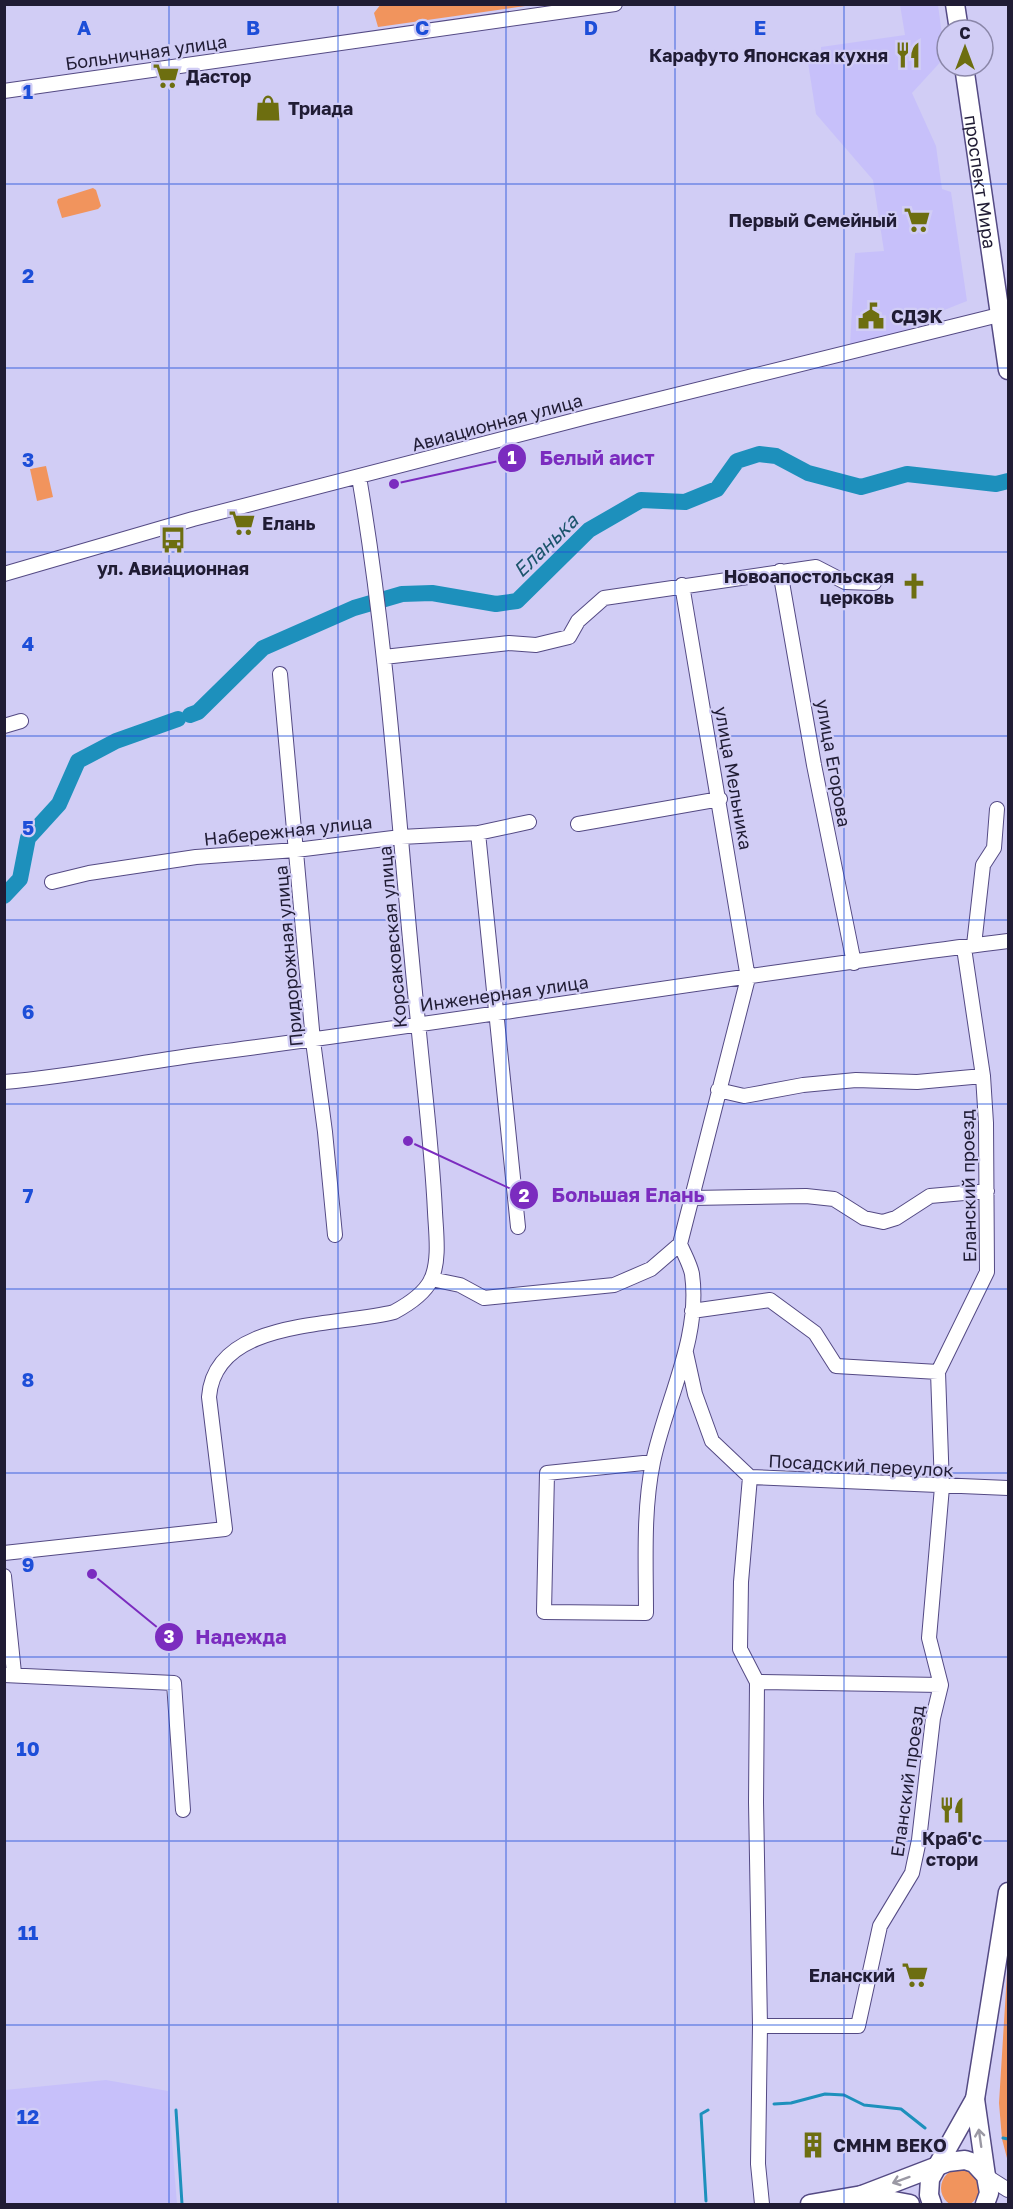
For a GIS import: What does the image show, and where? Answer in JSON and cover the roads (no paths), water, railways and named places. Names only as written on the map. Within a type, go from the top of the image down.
[{"type":"main road","name":"проспект Мира","points":[[966,78],[1005,314],[1008,370]]},
{"type":"main road","points":[[985,2205],[989,2193],[975,2099],[1008,1892]]},
{"type":"main road","points":[[933,2205],[929,2187],[930,2179],[940,2166],[975,2099]]},
{"type":"main road","points":[[810,2205],[862,2195],[956,2160],[974,2163],[986,2176]]},
{"type":"main road","points":[[862,2195],[910,2205]]},
{"type":"street","name":"Больничная улица","points":[[4,91],[559,8],[615,4]]},
{"type":"street","name":"Авиационная улица","points":[[4,573],[194,519],[599,414],[1005,314]]},
{"type":"street","name":"Корсаковская улица","points":[[359,477],[375,570],[418,1024],[432,1139],[436,1253],[431,1280]]},
{"type":"street","points":[[384,657],[509,643],[536,645],[569,637],[578,621],[604,598],[682,585],[816,567],[845,582],[874,583]]},
{"type":"street","name":"улица Егорова","points":[[780,571],[814,765],[854,963]]},
{"type":"street","name":"улица Мельника","points":[[682,585],[720,800],[748,978]]},
{"type":"street","name":"Придорожная улица","points":[[280,674],[313,1041],[325,1132],[334,1235]]},
{"type":"street","points":[[4,726],[21,722]]},
{"type":"street","points":[[578,824],[720,800]]},
{"type":"street","points":[[969,946],[983,865],[994,848],[997,809]]},
{"type":"street","name":"Набережная улица","points":[[52,882],[89,873],[196,857],[296,850],[401,837],[478,833],[529,822]]},
{"type":"street","points":[[478,833],[518,1227]]},
{"type":"street","name":"Инженерная улица","points":[[4,1082],[63,1077],[209,1053],[313,1041],[597,998],[1008,941]]},
{"type":"street","name":"Еланский проезд","points":[[760,2026],[858,2026],[880,1926],[912,1873],[919,1840],[933,1718],[941,1685],[929,1638],[942,1487],[938,1372],[987,1272],[983,1076],[969,946]]},
{"type":"street","points":[[4,1553],[225,1529],[209,1397],[210,1385],[221,1362],[232,1350],[258,1337],[394,1312],[407,1304],[431,1280],[460,1285],[483,1298],[614,1285],[651,1269],[680,1244],[748,978]]},
{"type":"street","points":[[718,1090],[744,1096],[803,1085],[855,1080],[908,1082],[983,1076]]},
{"type":"street","points":[[691,1198],[807,1196],[834,1199],[864,1218],[883,1222],[897,1218],[930,1196],[987,1191]]},
{"type":"street","name":"Посадский переулок","points":[[653,1462],[547,1473],[544,1612],[646,1612],[645,1523],[653,1462],[685,1351],[692,1311],[692,1273],[680,1244]]},
{"type":"street","points":[[692,1311],[770,1300],[814,1333],[836,1366],[938,1372]]},
{"type":"street","name":"Посадский переулок","points":[[685,1351],[695,1394],[712,1441],[750,1477],[942,1487],[1008,1488]]},
{"type":"street","points":[[750,1477],[741,1582],[740,1649],[757,1682],[756,1802],[760,2026],[758,2164],[762,2205]]},
{"type":"street","points":[[4,1576],[9,1674],[174,1683],[183,1809]]},
{"type":"street","points":[[757,1682],[941,1685]]},
{"type":"street","points":[[986,2176],[1008,2190]]},
{"type":"waterway","name":"Еланька","points":[[190,715],[198,712],[263,648],[354,608],[402,594],[432,593],[496,604],[517,601],[589,530],[641,500],[685,502],[717,489],[737,461],[759,454],[776,456],[808,473],[861,487],[907,474],[996,484],[1008,481]]},
{"type":"waterway","name":"Еланька","points":[[4,896],[20,879],[28,838],[59,804],[78,761],[116,741],[178,719]]},
{"type":"waterway","points":[[774,2104],[791,2103],[825,2094],[844,2095],[864,2105],[901,2109],[925,2128]]},
{"type":"waterway","points":[[176,2110],[182,2204]]},
{"type":"waterway","points":[[706,2201],[701,2114],[708,2110]]},
{"type":"waterway","points":[[1003,2138],[1008,2139]]},
{"type":"place","name":"Карафуто Японская кухня","points":[[908,55]]},
{"type":"place","name":"Дастор","points":[[166,76]]},
{"type":"place","name":"Триада","points":[[268,108]]},
{"type":"place","name":"Первый Семейный","points":[[917,220]]},
{"type":"place","name":"СДЭК","points":[[871,316]]},
{"type":"place","name":"Белый аист","points":[[394,484]]},
{"type":"place","name":"Елань","points":[[242,523]]},
{"type":"place","name":"ул. Авиационная","points":[[173,540]]},
{"type":"place","name":"Новоапостольская церковь","points":[[914,586]]},
{"type":"place","name":"Большая Елань","points":[[408,1141]]},
{"type":"place","name":"Надежда","points":[[92,1574]]},
{"type":"place","name":"Краб'с стори","points":[[952,1810]]},
{"type":"place","name":"Еланский","points":[[915,1975]]},
{"type":"place","name":"СМНМ ВЕКО","points":[[813,2145]]}]
